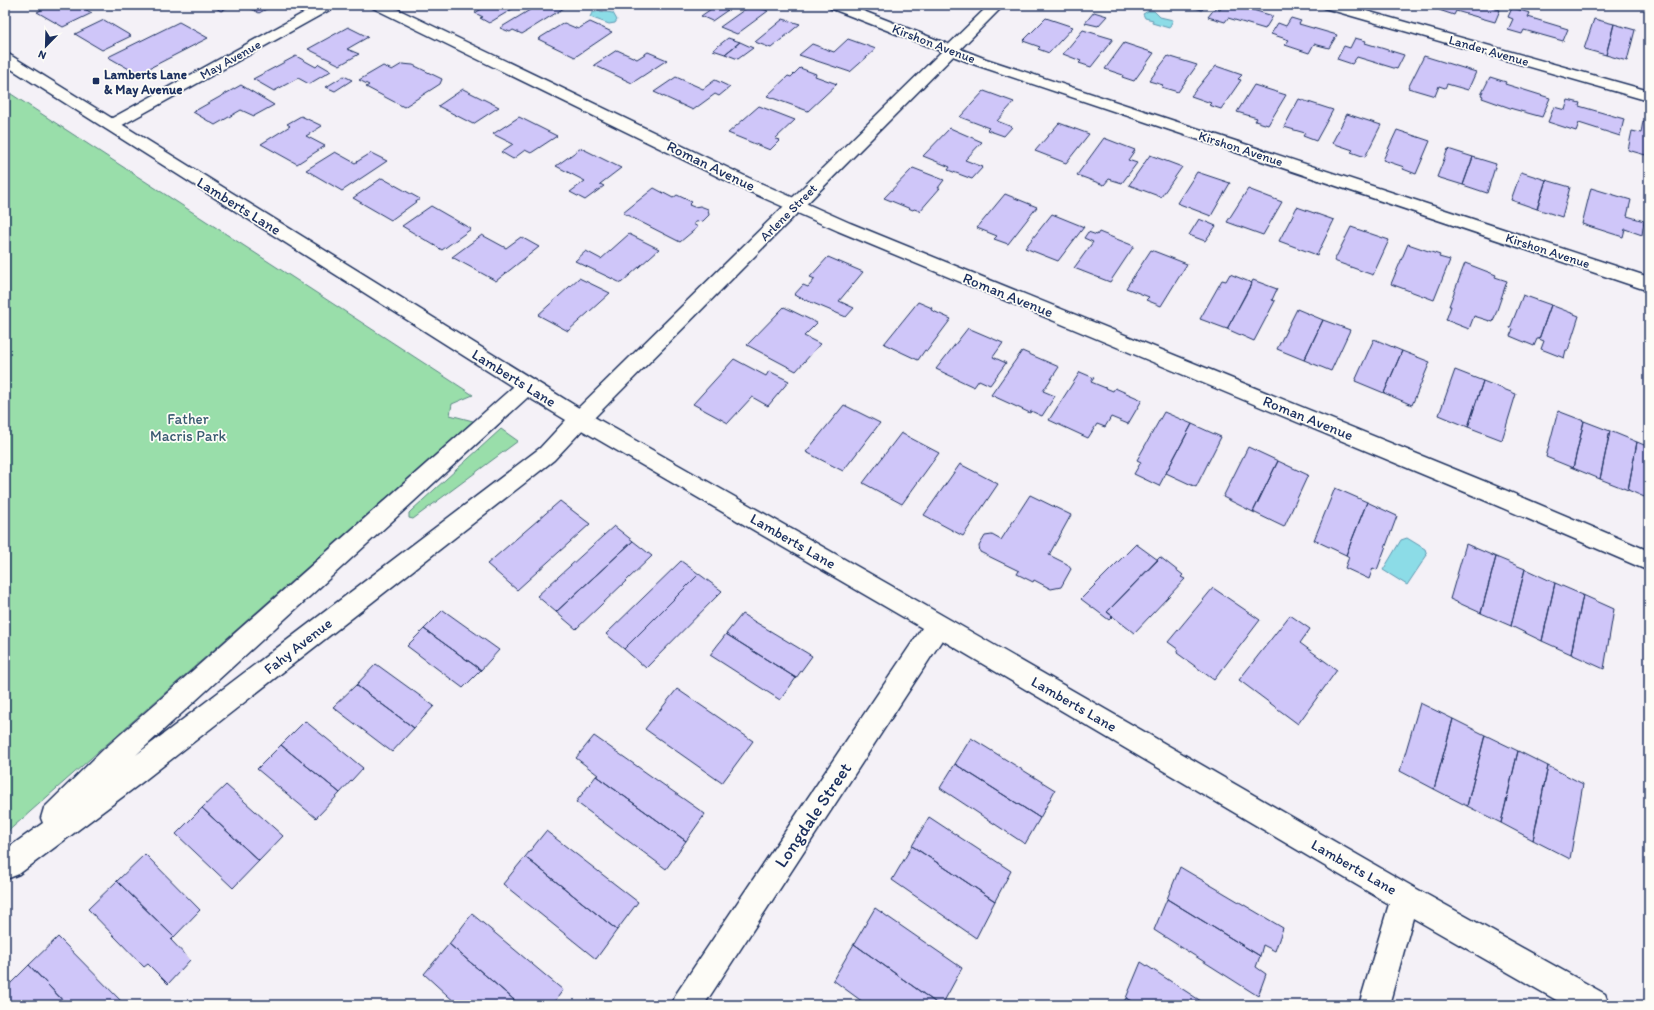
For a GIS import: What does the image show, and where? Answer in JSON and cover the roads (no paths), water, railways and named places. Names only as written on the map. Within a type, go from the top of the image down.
[{"type":"street","name":"May Avenue","points":[[111,125],[328,5]]},
{"type":"street","name":"Roman Avenue","points":[[378,5],[743,182],[852,230],[1478,488],[1649,561]]},
{"type":"street","name":"Kirshon Avenue","points":[[835,5],[982,62],[1649,284]]},
{"type":"street","name":"Arlene Street","points":[[580,419],[996,5]]},
{"type":"street","name":"Lander Avenue","points":[[1329,5],[1649,96]]},
{"type":"street","name":"Lamberts Lane","points":[[5,58],[580,419],[938,625],[1406,898],[1594,1005]]},
{"type":"street","name":"Fahy Avenue","points":[[7,865],[112,759],[527,386]]},
{"type":"street","name":"Fahy Avenue","points":[[7,865],[132,774],[547,454],[580,419]]},
{"type":"street","name":"Longdale Street","points":[[687,1005],[938,625]]},
{"type":"street","points":[[1374,1005],[1406,898]]},
{"type":"water","points":[[599,11],[613,13],[617,20],[615,23],[609,24],[590,17],[592,13]]},
{"type":"water","points":[[1148,11],[1154,11],[1160,17],[1173,20],[1169,28],[1152,23],[1153,20],[1145,18],[1143,14]]},
{"type":"water","points":[[1407,538],[1425,549],[1427,555],[1407,585],[1383,570],[1401,540]]},
{"type":"place","name":"Lamberts Lane & May Avenue","points":[[96,81]]},
{"type":"park label","name":"Father Macris Park","points":[[188,428]]}]
